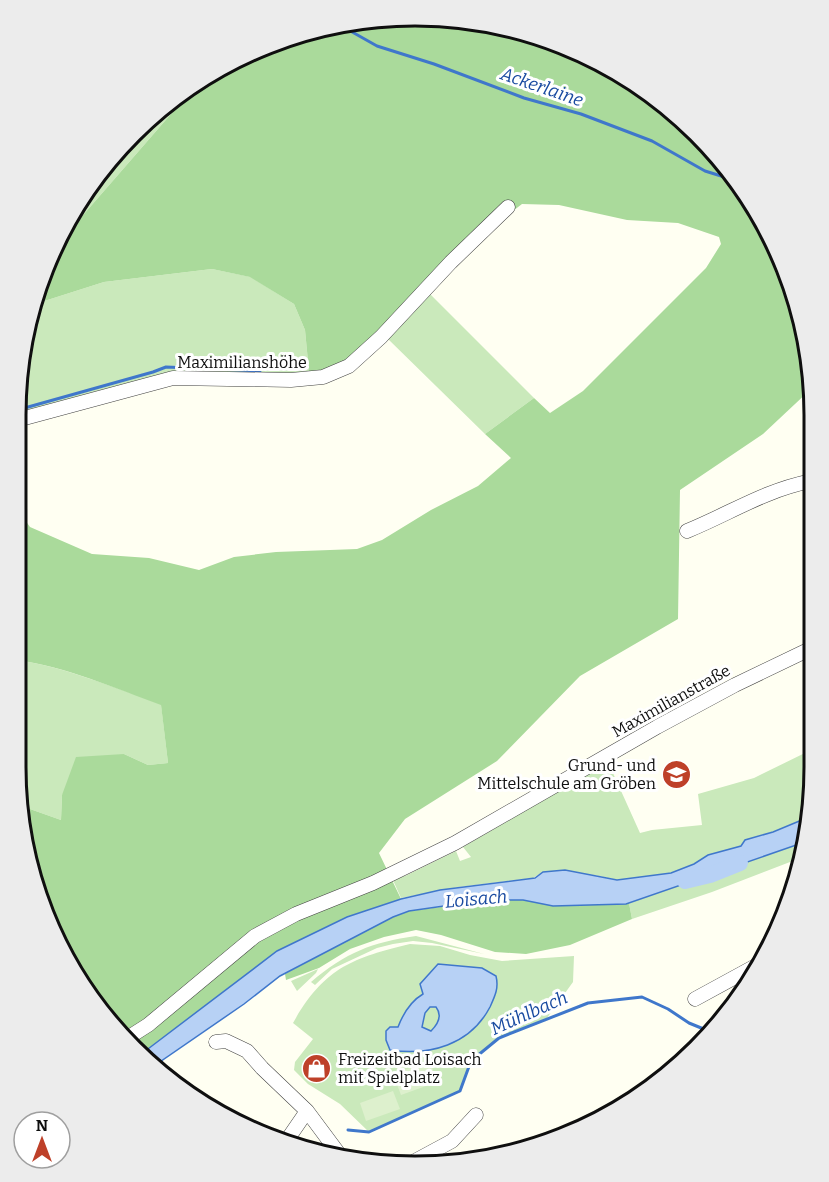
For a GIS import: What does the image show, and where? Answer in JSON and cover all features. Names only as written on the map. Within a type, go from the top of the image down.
[{"type":"street","name":"Maximilianshöhe","points":[[26,418],[173,378],[291,380],[323,377],[349,366],[381,337],[451,262],[508,207]]},
{"type":"street","points":[[687,531],[755,498],[804,483]]},
{"type":"street","name":"Maximilianstraße","points":[[132,1035],[148,1025],[255,936],[296,914],[373,883],[423,859],[502,818],[666,722],[804,652]]},
{"type":"street","points":[[695,999],[745,972]]},
{"type":"street","points":[[216,1041],[226,1041],[247,1051],[261,1068],[307,1111],[334,1148]]},
{"type":"street","points":[[290,1136],[307,1111]]},
{"type":"street","points":[[424,1156],[452,1141],[476,1115]]},
{"type":"green space","points":[[389,26],[440,26],[490,33],[540,46],[609,78],[631,91],[671,122],[707,158],[738,198],[774,266],[783,289],[796,339],[803,389],[803,396],[763,434],[680,490],[678,619],[580,676],[497,761],[405,819],[379,853],[401,899],[347,917],[278,951],[147,1050],[122,1024],[91,984],[66,940],[46,893],[33,843],[28,810],[61,820],[62,795],[76,757],[124,754],[148,765],[168,763],[161,705],[72,673],[26,662],[26,521],[30,527],[92,554],[149,558],[199,570],[234,557],[276,552],[357,549],[382,540],[431,510],[478,486],[511,458],[485,434],[534,398],[550,413],[583,391],[706,268],[721,244],[719,237],[678,223],[627,220],[559,205],[522,204],[501,220],[348,371],[309,372],[305,330],[294,304],[250,277],[212,269],[104,282],[42,302],[55,266],[77,222],[178,106],[220,78],[266,55],[289,46],[339,33]]},
{"type":"green space","points":[[178,106],[77,222],[91,198],[122,158],[139,139]]},
{"type":"green space","points":[[212,269],[251,277],[294,304],[305,330],[309,372],[301,374],[182,373],[26,414],[29,364],[42,302],[104,282]]},
{"type":"green space","points":[[429,293],[534,398],[485,434],[388,339]]},
{"type":"green space","points":[[26,662],[72,673],[161,704],[168,763],[148,765],[124,754],[62,795],[61,820],[28,810],[26,793]]},
{"type":"green space","points":[[804,753],[800,821],[745,840],[741,846],[708,855],[694,864],[671,873],[617,880],[594,875],[543,872],[533,878],[459,887],[401,898],[392,878],[405,876],[456,851],[460,861],[471,857],[463,847],[608,762],[640,833],[702,825],[698,794],[754,778]]},
{"type":"green space","points":[[795,845],[792,861],[712,892],[632,919],[629,903]]},
{"type":"green space","points":[[497,900],[523,900],[568,905],[629,903],[632,919],[570,945],[526,954],[495,952],[441,935],[416,930],[384,937],[350,949],[319,968],[286,980],[285,974],[383,921],[409,911]]},
{"type":"green space","points":[[416,936],[484,954],[432,943],[413,941],[393,944],[377,948],[332,969],[315,985],[311,982],[336,963],[360,950]]},
{"type":"green space","points":[[410,944],[440,946],[502,961],[574,956],[573,982],[547,1018],[499,1037],[471,1061],[460,1091],[369,1132],[340,1104],[308,1084],[294,1070],[295,1062],[313,1039],[293,1023],[316,989],[341,968],[372,955]],"holes":[[[423,994],[495,995],[482,1019],[468,1034],[438,1047],[424,1051],[390,1027],[398,1027],[412,1002]]]},
{"type":"green space","points":[[318,969],[316,973],[297,991],[291,981]]},
{"type":"green space","points":[[430,1007],[436,1007],[439,1017],[438,1023],[431,1031],[422,1028],[425,1013]]},
{"type":"green space","points":[[430,1061],[437,1082],[401,1095],[393,1074]]},
{"type":"green space","points":[[393,1091],[400,1109],[366,1121],[360,1103]]},
{"type":"water","points":[[800,821],[795,845],[626,904],[553,906],[523,900],[497,900],[409,911],[393,917],[280,976],[244,1004],[160,1062],[147,1050],[277,951],[347,917],[401,899],[440,890],[535,878],[543,872],[565,870],[617,880],[671,873],[694,864],[708,855],[741,846],[745,840]]},
{"type":"water","points":[[438,964],[482,968],[496,976],[497,984],[490,1007],[482,1020],[460,1039],[434,1049],[390,1050],[386,1040],[386,1031],[390,1027],[398,1027],[408,1008],[423,994],[420,984]],"holes":[[[430,1007],[436,1007],[439,1020],[431,1031],[422,1027],[425,1013]]]},
{"type":"waterway","name":"Ackerlaine","points":[[351,31],[377,46],[434,64],[524,98],[581,114],[652,141],[705,171],[721,176]]},
{"type":"waterway","points":[[26,408],[166,367],[260,371]]},
{"type":"waterway","name":"Loisach","points":[[685,881],[710,875],[740,863]]},
{"type":"waterway","name":"Mühlbach","points":[[348,1130],[369,1132],[460,1091],[471,1061],[499,1038],[588,1003],[642,997],[703,1029]]},
{"type":"place","name":"Grund- und Mittelschule am Gröben","points":[[677,774]]},
{"type":"place","name":"Freizeitbad Loisach mit Spielplatz","points":[[317,1068]]}]
